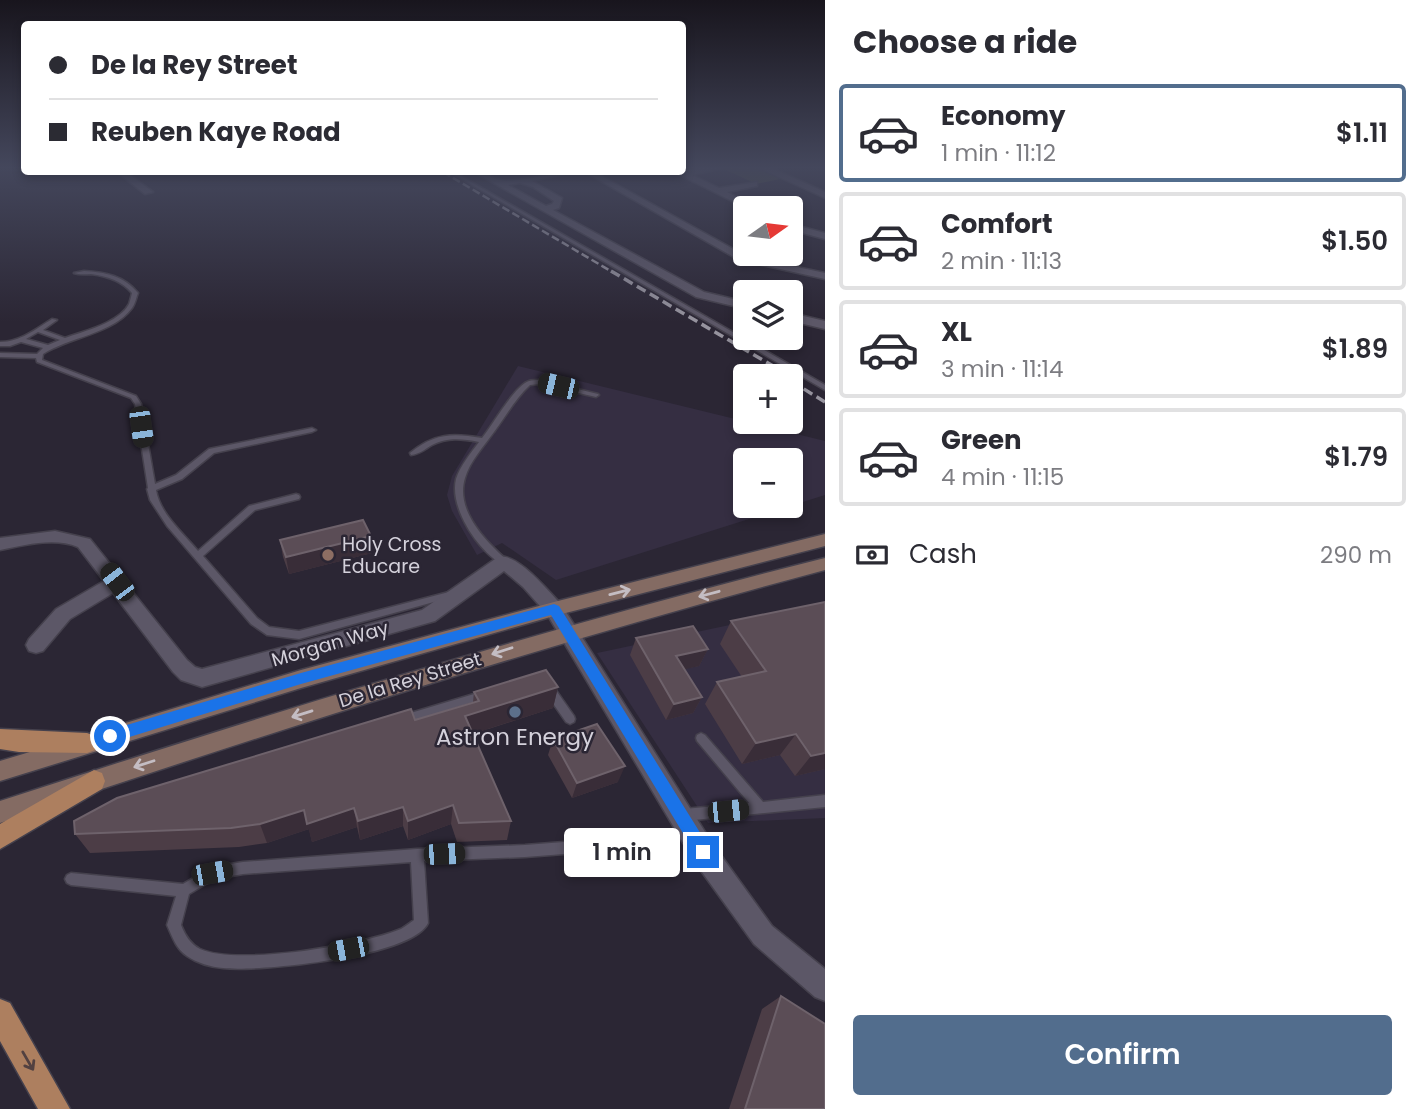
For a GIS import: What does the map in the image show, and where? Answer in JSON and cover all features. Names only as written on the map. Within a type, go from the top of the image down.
[{"type":"main road","name":"De la Rey Street","points":[[0,772],[301,679],[554,609],[825,540]]},
{"type":"main road","name":"De la Rey Street","points":[[0,812],[568,631],[825,564]]},
{"type":"main road","points":[[0,739],[40,743],[87,743]]},
{"type":"main road","points":[[0,837],[72,797],[94,781]]},
{"type":"main road","points":[[0,1013],[55,1109]]},
{"type":"street","points":[[561,218],[700,295],[733,303]]},
{"type":"street","points":[[671,218],[743,258],[825,275]]},
{"type":"street","points":[[803,230],[825,236]]},
{"type":"street","points":[[803,320],[825,325]]},
{"type":"street","name":"Morgan Way","points":[[0,544],[25,539],[78,538],[94,551],[180,666],[188,674],[202,678],[428,616],[504,562]]},
{"type":"street","points":[[504,562],[554,609],[685,824],[763,935],[825,988]]},
{"type":"street","points":[[36,645],[62,614],[117,582]]},
{"type":"lane","points":[[531,218],[825,388]]},
{"type":"lane","points":[[0,355],[38,356],[47,347],[63,339],[114,321],[128,311],[135,298],[132,288],[122,281],[88,272],[77,273]]},
{"type":"lane","points":[[0,344],[20,340],[54,320]]},
{"type":"lane","points":[[38,330],[63,339]]},
{"type":"lane","points":[[20,340],[47,347]]},
{"type":"lane","points":[[38,356],[44,365],[134,397],[138,404],[154,500],[170,524],[254,621],[267,631],[278,635],[309,634],[458,593]]},
{"type":"lane","points":[[504,562],[491,552],[464,511],[460,481],[514,397],[532,381],[596,395]]},
{"type":"lane","points":[[151,489],[179,477],[212,451],[312,430]]},
{"type":"lane","points":[[414,453],[437,437],[462,436],[484,441]]},
{"type":"lane","points":[[198,556],[252,508],[296,497]]},
{"type":"lane","points":[[540,682],[548,688],[570,719]]},
{"type":"lane","points":[[397,722],[492,692]]},
{"type":"lane","points":[[701,738],[761,807]]},
{"type":"lane","points":[[71,879],[184,890],[212,873],[243,868],[642,842],[685,824],[761,807],[825,801]]},
{"type":"lane","points":[[184,890],[174,925],[183,946],[196,954],[226,962],[294,960],[376,943],[414,931],[421,918],[416,855]]},
{"type":"shaded area","points":[[518,366],[733,419],[733,434],[796,434],[825,441],[825,495],[803,502],[803,448],[733,448],[733,518],[752,518],[556,580],[502,543],[477,555],[452,511],[447,495],[452,476]]},
{"type":"shaded area","points":[[825,605],[825,818],[708,823],[597,653]]},
{"type":"building","points":[[363,520],[371,536],[286,557],[280,540]]},
{"type":"building","points":[[825,602],[825,753],[811,756],[796,734],[756,743],[717,682],[766,671],[731,621]]},
{"type":"building","points":[[693,626],[708,649],[676,656],[702,697],[674,704],[636,638]]},
{"type":"building","points":[[546,670],[558,687],[465,716],[511,821],[459,823],[453,805],[408,821],[403,807],[358,821],[354,808],[307,824],[304,810],[260,824],[231,828],[75,834],[74,821],[117,798],[411,709],[415,720],[479,701],[474,692]]},
{"type":"building","points":[[597,724],[625,766],[577,783],[553,739]]},
{"type":"building","points":[[781,996],[825,1024],[825,1109],[745,1109]]},
{"type":"railway","points":[[520,218],[614,273]]},
{"type":"railway","points":[[611,271],[770,364]]},
{"type":"railway","points":[[803,388],[825,402]]},
{"type":"place","name":"Holy Cross Educare","points":[[328,555]]},
{"type":"place","name":"Astron Energy","points":[[515,712]]},
{"type":"route","points":[[110,736],[301,679],[554,609],[703,852]]}]
